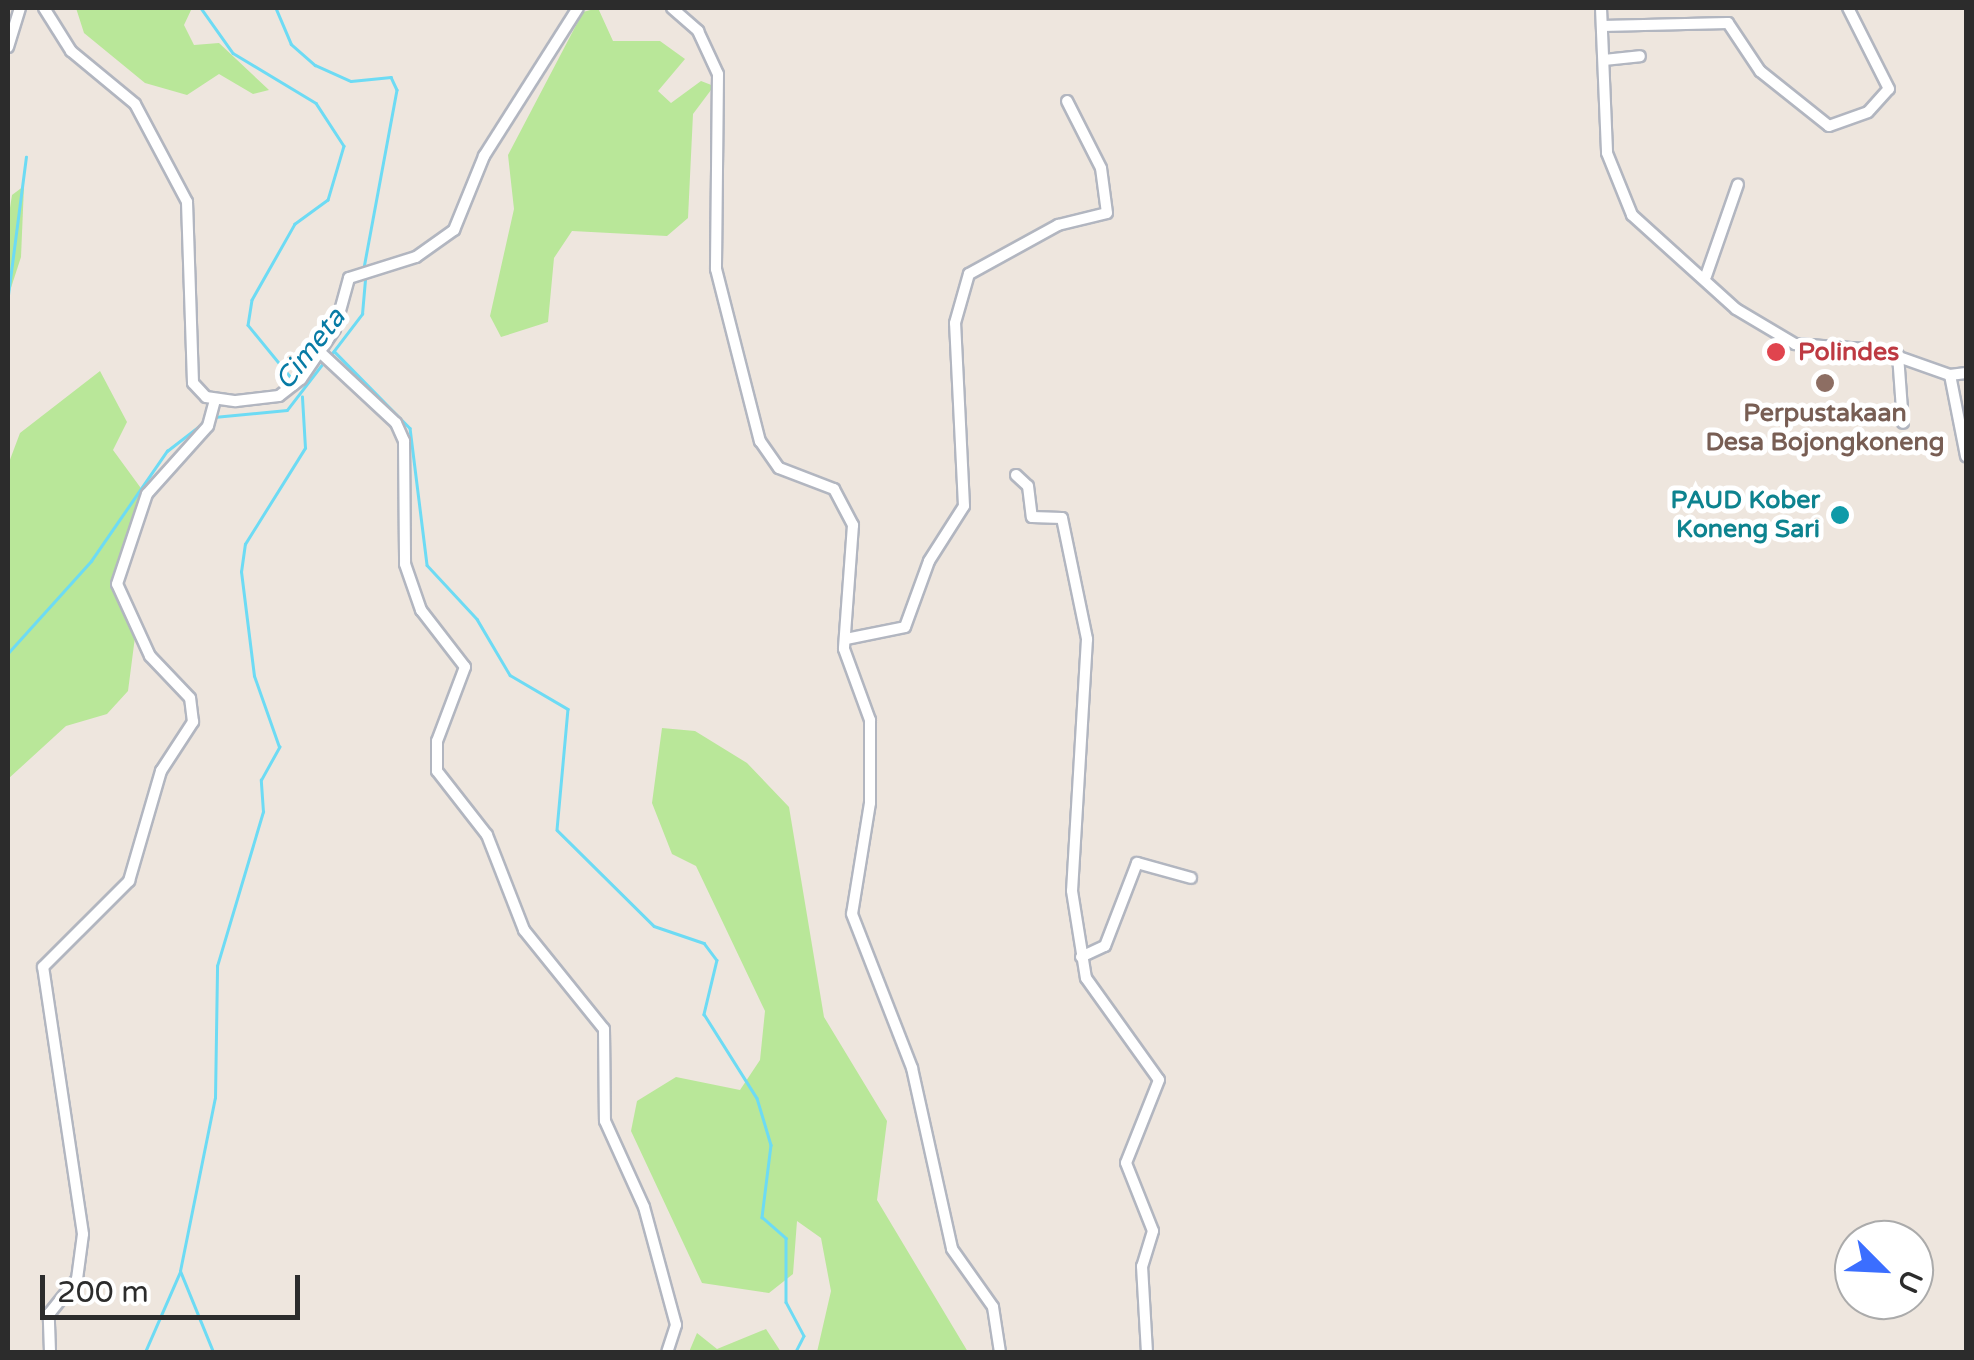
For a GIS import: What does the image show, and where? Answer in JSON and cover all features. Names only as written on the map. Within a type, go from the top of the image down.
[{"type":"street","points":[[8,47],[20,8]]},
{"type":"street","points":[[44,8],[71,51],[135,104],[187,202],[193,383],[214,399],[290,391],[326,358],[348,281],[365,272],[416,258],[454,230],[484,156],[530,96],[578,8]]},
{"type":"street","points":[[672,8],[698,31],[718,74],[716,268],[760,442],[779,468],[834,489],[852,518],[846,639],[870,720],[870,803],[852,914],[912,1068],[952,1249],[993,1307],[1000,1352]]},
{"type":"street","points":[[1601,8],[1602,116],[1621,202],[1706,276],[1736,309],[1795,344],[1898,355],[1950,375],[1966,373]]},
{"type":"street","points":[[1602,26],[1728,23],[1760,71],[1829,126],[1880,104],[1889,89],[1848,8]]},
{"type":"street","points":[[1604,60],[1640,56]]},
{"type":"street","points":[[846,639],[905,627],[928,561],[964,506],[955,323],[969,274],[1058,225],[1107,213],[1101,168],[1067,101]]},
{"type":"street","points":[[1706,276],[1738,184]]},
{"type":"street","points":[[1898,355],[1903,423]]},
{"type":"street","points":[[326,358],[396,422],[405,564],[421,610],[465,667],[437,741],[437,771],[487,835],[524,930],[604,1029],[605,1120],[644,1207],[676,1325],[667,1352]]},
{"type":"street","points":[[1950,375],[1966,456]]},
{"type":"street","points":[[50,1352],[49,1314],[77,1278],[83,1234],[43,967],[129,882],[161,771],[192,722],[190,698],[150,656],[117,584],[147,494],[211,418],[214,399]]},
{"type":"street","points":[[1016,475],[1028,486],[1032,517],[1062,518],[1087,639],[1072,891],[1081,956],[1091,992],[1160,1080],[1126,1163],[1151,1214],[1140,1301],[1147,1352]]},
{"type":"street","points":[[1081,956],[1105,946],[1137,863],[1191,878]]},
{"type":"green space","points":[[76,8],[192,8],[184,25],[194,45],[219,43],[269,90],[253,94],[219,74],[187,95],[145,83],[84,33]]},
{"type":"green space","points":[[598,8],[613,41],[660,41],[685,59],[658,91],[671,103],[701,81],[714,86],[693,114],[688,218],[667,236],[572,231],[554,258],[548,322],[501,337],[490,316],[514,209],[508,155],[583,12]]},
{"type":"green space","points":[[24,186],[21,257],[8,297],[8,221],[12,195]]},
{"type":"green space","points":[[100,371],[127,422],[113,450],[143,491],[117,569],[135,637],[128,691],[107,714],[66,726],[8,779],[8,465],[20,433]]},
{"type":"green space","points":[[662,728],[695,731],[747,763],[789,807],[824,1017],[887,1121],[877,1200],[968,1352],[817,1352],[831,1291],[821,1238],[797,1221],[793,1274],[769,1293],[702,1283],[631,1131],[637,1101],[676,1077],[740,1090],[760,1060],[765,1011],[696,866],[672,854],[652,803]]},
{"type":"green space","points":[[766,1329],[781,1352],[689,1352],[697,1333],[717,1349]]},
{"type":"waterway","points":[[201,8],[233,53],[316,103],[344,146],[328,200],[295,224],[252,300],[248,325],[293,380]]},
{"type":"waterway","name":"Cimeta","points":[[276,8],[291,44],[315,65],[351,81],[391,77],[397,90],[364,268]]},
{"type":"waterway","points":[[8,295],[26,157]]},
{"type":"waterway","name":"Cimeta","points":[[330,356],[362,314],[365,276]]},
{"type":"waterway","points":[[334,351],[410,428],[427,565],[477,619],[510,675],[568,709],[557,830],[654,926],[704,943],[717,960],[704,1014],[757,1098],[771,1145],[762,1217],[786,1238],[786,1302],[804,1336],[796,1352]]},
{"type":"waterway","points":[[214,417],[287,410],[324,362]]},
{"type":"waterway","points":[[213,1352],[180,1271],[215,1098],[217,966],[263,812],[261,780],[279,747],[254,676],[241,572],[245,544],[305,448],[302,397]]},
{"type":"waterway","name":"Cimeta","points":[[8,653],[91,561],[167,451],[207,420]]},
{"type":"waterway","points":[[145,1352],[180,1272]]},
{"type":"place","name":"Polindes","points":[[1776,352]]},
{"type":"place","name":"Perpustakaan Desa Bojongkoneng","points":[[1825,383]]},
{"type":"place","name":"PAUD Kober Koneng Sari","points":[[1840,515]]}]
